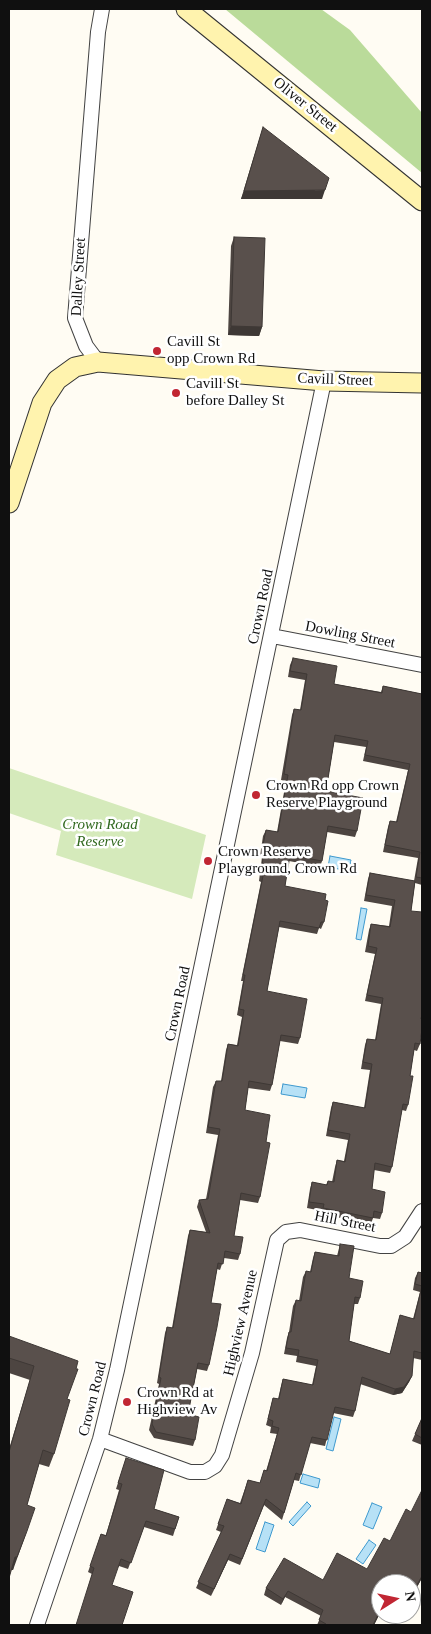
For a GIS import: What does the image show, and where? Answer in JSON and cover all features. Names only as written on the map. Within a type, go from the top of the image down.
[{"type":"main road","name":"Oliver Street","points":[[186,9],[422,201]]},
{"type":"main road","name":"Cavill Street","points":[[98,362],[324,381],[422,383]]},
{"type":"main road","points":[[9,503],[32,430],[52,386],[69,370],[98,362]]},
{"type":"street","name":"Dalley Street","points":[[98,362],[86,346],[75,318],[98,32],[102,9]]},
{"type":"street","name":"Crown Road","points":[[37,1625],[100,1440],[118,1370],[324,381]]},
{"type":"street","name":"Dowling Street","points":[[272,636],[422,665]]},
{"type":"street","name":"Hill Street","points":[[277,1240],[286,1232],[300,1230],[380,1246],[391,1246],[406,1237],[422,1210]]},
{"type":"street","name":"Highview Avenue","points":[[100,1440],[190,1472],[205,1472],[215,1466],[222,1455],[252,1354],[277,1240]]},
{"type":"green space","points":[[225,9],[321,9],[350,30],[422,113],[422,173]]},
{"type":"green space","name":"Crown Road Reserve","points":[[9,768],[206,835],[192,899],[56,855],[61,831],[9,813]]},
{"type":"water","points":[[330,856],[351,860],[349,871],[328,867]]},
{"type":"water","points":[[361,908],[367,909],[361,940],[356,939]]},
{"type":"water","points":[[283,1084],[307,1088],[305,1098],[281,1094]]},
{"type":"water","points":[[334,1417],[341,1419],[333,1451],[326,1449]]},
{"type":"water","points":[[303,1474],[320,1479],[318,1488],[300,1483]]},
{"type":"water","points":[[307,1502],[311,1506],[293,1526],[289,1522]]},
{"type":"water","points":[[372,1503],[382,1507],[373,1529],[363,1525]]},
{"type":"water","points":[[265,1522],[274,1525],[265,1552],[256,1549]]},
{"type":"water","points":[[369,1540],[376,1545],[363,1564],[356,1559]]},
{"type":"building","points":[[263,127],[329,178],[325,190],[244,191]]},
{"type":"building","points":[[234,237],[265,238],[262,327],[231,326]]},
{"type":"building","points":[[293,658],[337,666],[334,684],[382,693],[383,686],[422,694],[422,878],[416,877],[420,852],[385,845],[390,821],[397,822],[410,764],[365,755],[368,741],[335,735],[326,791],[363,798],[357,831],[328,826],[322,861],[290,855],[285,886],[326,894],[325,900],[328,901],[324,922],[321,922],[319,928],[280,921],[267,991],[307,999],[300,1038],[281,1035],[272,1085],[249,1081],[245,1110],[270,1115],[266,1142],[270,1143],[260,1197],[241,1193],[234,1236],[243,1237],[240,1254],[225,1251],[223,1264],[218,1263],[211,1303],[221,1304],[217,1327],[209,1365],[198,1363],[188,1414],[199,1417],[195,1440],[156,1432],[152,1424],[161,1378],[159,1377],[167,1327],[173,1328],[190,1230],[210,1233],[199,1200],[208,1199],[220,1129],[208,1127],[216,1081],[222,1081],[228,1044],[238,1046],[244,1010],[239,1009],[245,975],[243,975],[263,876],[261,875],[264,850],[262,850],[266,830],[278,832],[288,775],[284,774],[294,709],[301,710],[307,674],[290,671]]},
{"type":"building","points":[[370,873],[415,881],[411,911],[422,912],[422,1029],[420,1044],[415,1043],[410,1076],[413,1076],[408,1105],[403,1104],[392,1167],[375,1163],[372,1189],[385,1192],[382,1213],[374,1211],[373,1218],[323,1208],[324,1204],[309,1202],[312,1182],[327,1185],[328,1181],[334,1182],[337,1160],[345,1162],[350,1134],[328,1130],[333,1102],[365,1108],[372,1064],[363,1062],[367,1039],[376,1040],[383,998],[367,995],[377,948],[368,946],[371,924],[390,927],[395,900],[366,895]]},
{"type":"building","points":[[340,1244],[354,1246],[349,1278],[363,1281],[360,1298],[355,1297],[349,1341],[390,1354],[400,1315],[414,1319],[422,1286],[422,1353],[414,1351],[412,1376],[404,1387],[395,1389],[362,1377],[355,1411],[335,1407],[327,1440],[312,1437],[301,1475],[296,1473],[284,1513],[266,1499],[242,1559],[230,1554],[214,1589],[198,1582],[224,1526],[218,1524],[227,1499],[241,1504],[248,1480],[260,1483],[264,1470],[267,1471],[279,1428],[272,1426],[273,1421],[268,1419],[273,1398],[279,1399],[283,1379],[313,1385],[318,1360],[298,1356],[299,1350],[286,1348],[289,1332],[291,1332],[296,1300],[301,1301],[306,1271],[311,1272],[315,1252],[339,1256]]},
{"type":"building","points":[[418,1272],[422,1273],[422,1286],[415,1284]]},
{"type":"building","points":[[9,1336],[78,1361],[76,1369],[78,1369],[67,1399],[70,1400],[54,1454],[43,1450],[27,1505],[35,1508],[17,1557],[15,1557],[9,1578],[9,1452],[34,1366],[9,1358]]},
{"type":"building","points":[[422,1418],[422,1438],[415,1434]]},
{"type":"building","points":[[126,1458],[164,1470],[154,1509],[179,1517],[175,1529],[146,1521],[131,1563],[121,1559],[112,1585],[133,1592],[122,1625],[76,1625],[94,1568],[90,1566],[101,1534],[106,1536],[122,1484],[118,1483]]},
{"type":"building","points":[[422,1490],[422,1576],[421,1578],[421,1574],[371,1574],[371,1624],[373,1625],[325,1625],[319,1620],[323,1610],[288,1591],[283,1599],[266,1588],[284,1558],[323,1580],[337,1553],[367,1569],[384,1538],[390,1541],[406,1509],[411,1512]]},
{"type":"place","name":"Cavill St opp Crown Rd","points":[[157,351]]},
{"type":"place","name":"Cavill St before Dalley St","points":[[176,393]]},
{"type":"place","name":"Crown Rd opp Crown Reserve Playground","points":[[256,795]]},
{"type":"place","name":"Crown Reserve Playground, Crown Rd","points":[[208,861]]},
{"type":"place","name":"Crown Rd at Highview Av","points":[[127,1402]]}]
